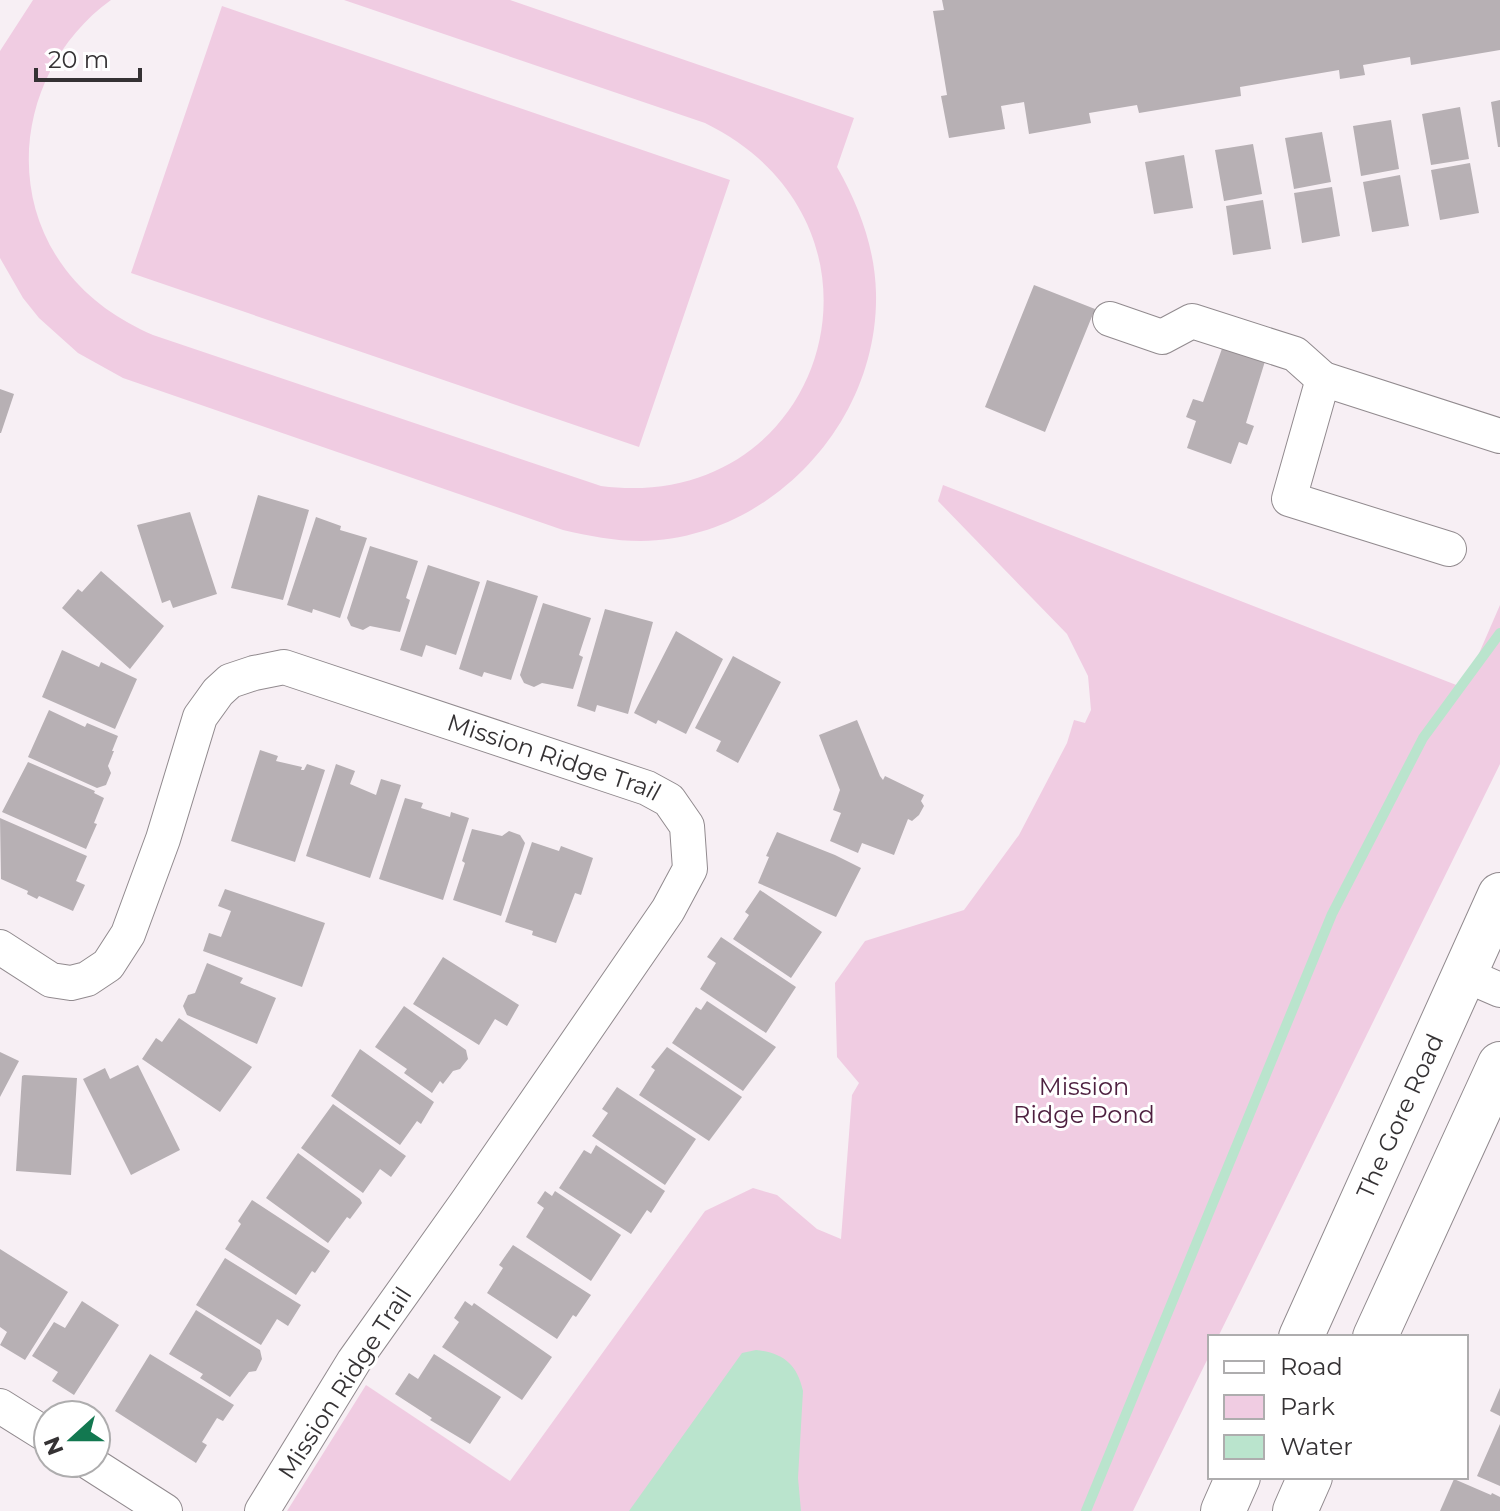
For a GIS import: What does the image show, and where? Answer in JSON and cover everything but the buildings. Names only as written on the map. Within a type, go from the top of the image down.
[{"type":"main road","name":"The Gore Road","points":[[1302,1335],[1482,982],[1500,895]]},
{"type":"main road","points":[[1376,1335],[1500,1064]]},
{"type":"main road","points":[[1223,1511],[1237,1479]]},
{"type":"main road","points":[[1295,1511],[1309,1479]]},
{"type":"street","points":[[1110,319],[1162,337],[1192,321],[1295,354],[1323,379],[1500,436]]},
{"type":"street","points":[[1323,379],[1289,499],[1449,549]]},
{"type":"street","name":"Mission Ridge Trail","points":[[0,947],[51,980],[71,983],[87,979],[108,965],[128,934],[163,839],[200,717],[230,681],[284,667],[647,788],[669,800],[687,826],[690,869],[668,910],[354,1361],[262,1511]]},
{"type":"street","points":[[0,1406],[32,1426]]},
{"type":"street","points":[[112,1477],[165,1511]]},
{"type":"green space","points":[[33,0],[111,0],[82,26],[59,56],[42,90],[32,126],[29,163],[33,200],[45,236],[75,281],[105,308],[153,335],[601,486],[679,483],[742,456],[789,411],[816,354],[823,290],[808,227],[770,169],[705,123],[344,0],[510,0],[854,118],[837,167],[864,228],[873,260],[876,293],[872,341],[859,386],[837,428],[808,465],[773,496],[733,520],[689,535],[641,541],[602,538],[563,530],[123,378],[78,353],[39,318],[23,298],[0,258],[0,51]]},
{"type":"green space","points":[[222,6],[730,180],[639,447],[131,273]]},
{"type":"green space","name":"Mission Ridge Pond","points":[[943,485],[1464,688],[1500,605],[1500,764],[1219,1335],[1208,1335],[1208,1358],[1133,1511],[287,1511],[366,1385],[510,1481],[705,1211],[753,1188],[777,1195],[817,1229],[841,1239],[852,1095],[859,1083],[837,1057],[835,983],[865,941],[964,910],[1019,835],[1067,743],[1074,720],[1085,723],[1091,710],[1088,676],[1067,634],[938,501]]},
{"type":"water","points":[[756,1350],[781,1357],[793,1367],[803,1391],[798,1478],[801,1511],[629,1511],[742,1353]]},
{"type":"waterway","points":[[1086,1511],[1332,914],[1423,738],[1500,633]]}]
